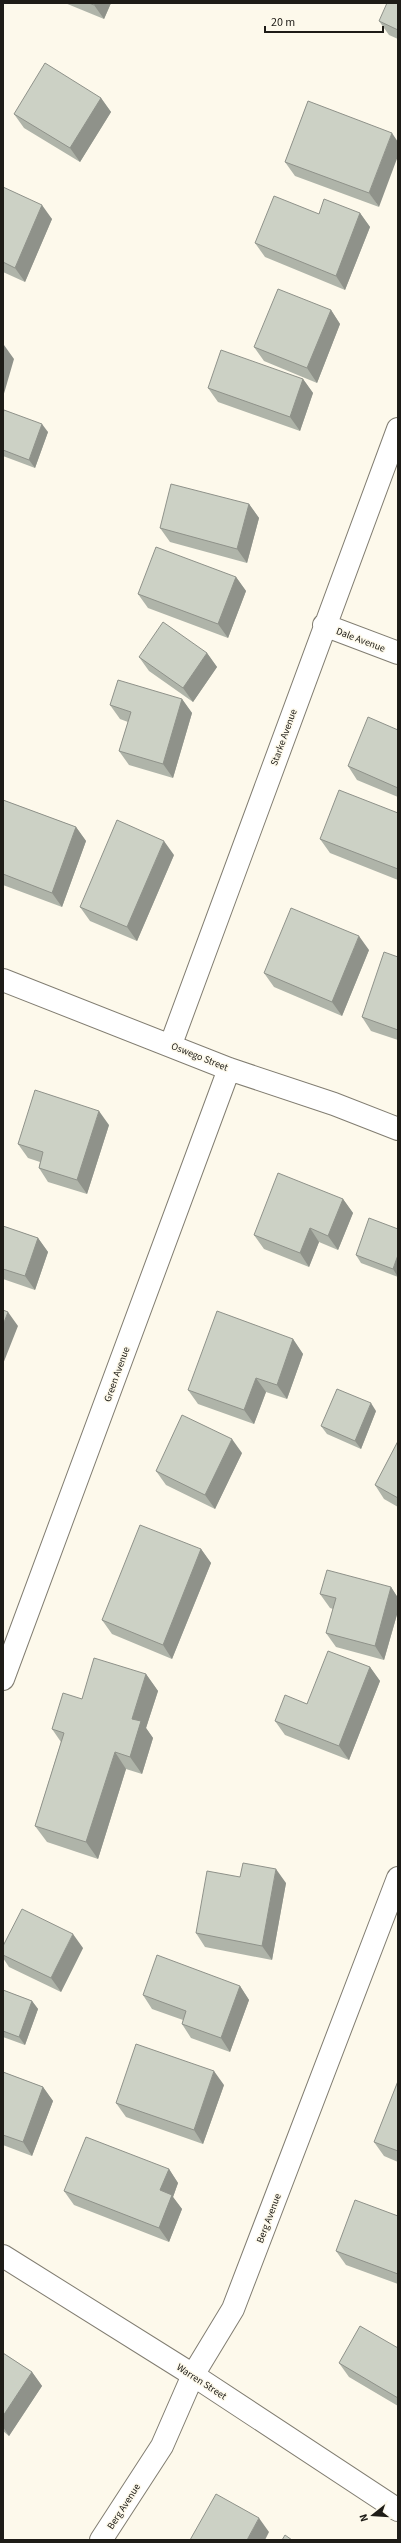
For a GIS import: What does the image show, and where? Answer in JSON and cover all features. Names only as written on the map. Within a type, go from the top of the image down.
[{"type":"street","name":"Starke Avenue","points":[[171,1044],[324,625],[398,429]]},
{"type":"street","name":"Dale Avenue","points":[[324,625],[398,653]]},
{"type":"street","name":"Oswego Street","points":[[3,980],[171,1044],[229,1069],[334,1104],[398,1129]]},
{"type":"street","name":"Green Avenue","points":[[3,1679],[229,1069]]},
{"type":"street","name":"Berg Avenue","points":[[100,2540],[162,2446],[193,2375],[233,2309],[398,1878]]},
{"type":"street","name":"Warren Street","points":[[3,2256],[193,2375],[398,2510]]},
{"type":"building","points":[[387,3],[398,3],[398,30],[379,21]]},
{"type":"building","points":[[45,63],[101,98],[70,148],[14,114]]},
{"type":"building","points":[[308,101],[392,133],[369,193],[285,162]]},
{"type":"building","points":[[3,187],[42,205],[15,268],[3,262]]},
{"type":"building","points":[[274,196],[319,214],[324,199],[360,213],[336,276],[255,243]]},
{"type":"building","points":[[278,289],[331,310],[307,368],[254,347]]},
{"type":"building","points":[[221,350],[303,379],[290,417],[208,388]]},
{"type":"building","points":[[4,410],[42,424],[29,460],[3,450]]},
{"type":"building","points":[[171,484],[249,504],[237,549],[160,528]]},
{"type":"building","points":[[156,547],[236,577],[218,624],[138,594]]},
{"type":"building","points":[[163,622],[207,653],[183,688],[139,657]]},
{"type":"building","points":[[118,680],[182,699],[163,764],[119,751],[131,712],[110,705]]},
{"type":"building","points":[[368,717],[398,730],[398,788],[348,766]]},
{"type":"building","points":[[339,790],[398,813],[398,869],[320,839]]},
{"type":"building","points":[[3,800],[76,827],[52,893],[3,874]]},
{"type":"building","points":[[117,820],[164,841],[127,927],[80,907]]},
{"type":"building","points":[[291,908],[359,936],[332,1002],[264,973]]},
{"type":"building","points":[[384,952],[398,957],[398,1030],[362,1017]]},
{"type":"building","points":[[35,1090],[99,1111],[77,1180],[39,1168],[43,1152],[18,1144]]},
{"type":"building","points":[[278,1173],[343,1199],[328,1236],[310,1228],[300,1253],[254,1235]]},
{"type":"building","points":[[369,1218],[398,1229],[398,1255],[393,1269],[356,1255]]},
{"type":"building","points":[[3,1226],[38,1238],[25,1276],[3,1269]]},
{"type":"building","points":[[3,1310],[8,1312],[3,1325]]},
{"type":"building","points":[[217,1311],[293,1339],[277,1385],[256,1378],[244,1410],[188,1390]]},
{"type":"building","points":[[337,1389],[371,1403],[355,1441],[321,1426]]},
{"type":"building","points":[[182,1415],[232,1439],[205,1495],[156,1471]]},
{"type":"building","points":[[398,1441],[398,1498],[375,1485]]},
{"type":"building","points":[[140,1525],[201,1549],[163,1645],[102,1620]]},
{"type":"building","points":[[327,1570],[391,1587],[375,1646],[326,1633],[336,1598],[320,1594]]},
{"type":"building","points":[[328,1651],[370,1667],[339,1746],[275,1721],[285,1695],[307,1704]]},
{"type":"building","points":[[94,1658],[146,1674],[132,1719],[141,1721],[130,1757],[115,1752],[86,1842],[35,1826],[64,1733],[52,1729],[63,1693],[82,1699]]},
{"type":"building","points":[[243,1863],[276,1869],[262,1946],[196,1933],[207,1871],[240,1877]]},
{"type":"building","points":[[22,1909],[73,1934],[51,1978],[3,1955],[3,1946]]},
{"type":"building","points":[[157,1955],[240,1986],[221,2038],[182,2024],[186,2011],[143,1995]]},
{"type":"building","points":[[3,1990],[32,2001],[19,2037],[3,2031]]},
{"type":"building","points":[[136,2044],[214,2071],[194,2130],[116,2103]]},
{"type":"building","points":[[3,2072],[43,2087],[23,2142],[3,2135]]},
{"type":"building","points":[[398,2081],[398,2151],[374,2142]]},
{"type":"building","points":[[86,2137],[169,2169],[160,2190],[172,2195],[159,2228],[64,2191]]},
{"type":"building","points":[[355,2200],[398,2216],[398,2274],[336,2251]]},
{"type":"building","points":[[360,2326],[398,2348],[398,2398],[339,2363]]},
{"type":"building","points":[[3,2353],[32,2372],[3,2416]]},
{"type":"building","points":[[216,2494],[259,2518],[247,2540],[190,2540]]},
{"type":"building","points":[[285,2535],[292,2540],[282,2540]]}]
